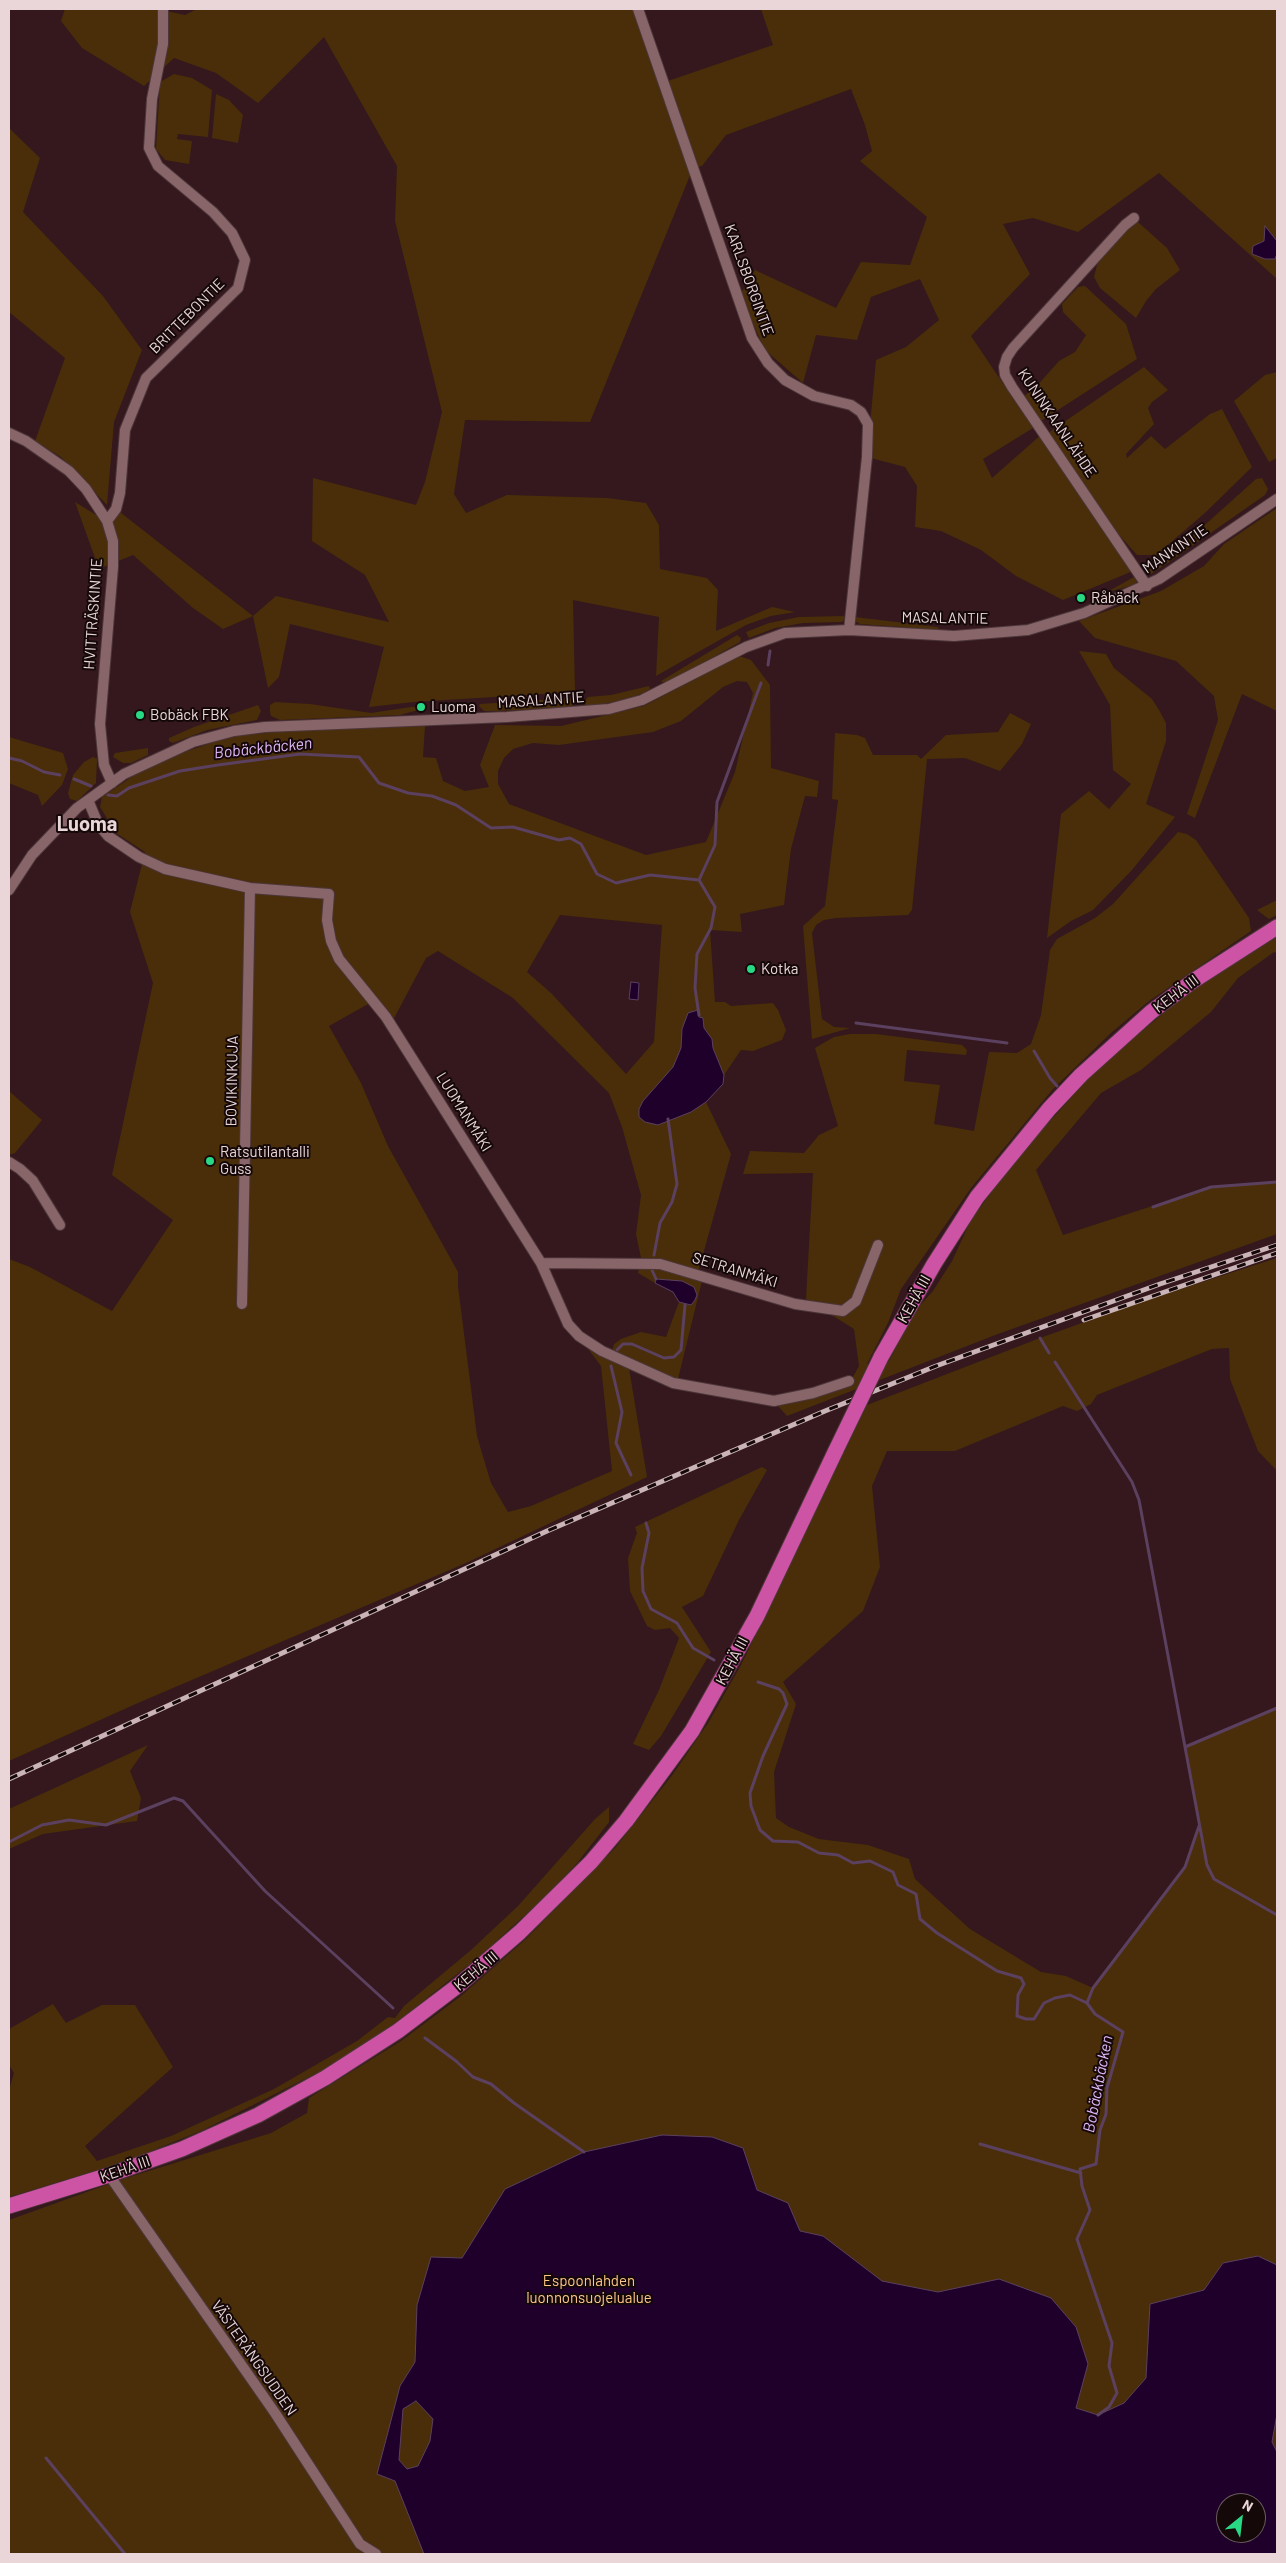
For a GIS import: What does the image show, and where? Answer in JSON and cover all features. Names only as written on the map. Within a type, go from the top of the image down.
[{"type":"highway","name":"KEHÄ III","points":[[9,2206],[109,2175],[182,2149],[258,2114],[326,2078],[398,2031],[460,1984],[526,1926],[591,1862],[626,1821],[692,1731],[757,1616],[881,1357],[934,1264],[977,1197],[1013,1150],[1081,1075],[1152,1012],[1193,980],[1277,927]]},
{"type":"street","name":"BRITTEBONTIE","points":[[107,521],[116,509],[120,494],[125,430],[146,378],[238,288],[245,260],[232,233],[213,212],[158,166],[149,148],[152,98],[163,44],[163,9]]},
{"type":"street","name":"KARLSBORGINTIE","points":[[638,9],[752,338],[768,363],[785,380],[814,396],[851,405],[861,412],[868,424],[867,457],[849,630]]},
{"type":"street","name":"KUNINKAANLÄHDE","points":[[1134,218],[1125,225],[1013,348],[1004,367],[1005,375],[1012,387],[1147,586]]},
{"type":"street","name":"HVITTRÄSKINTIE","points":[[9,433],[34,446],[69,472],[86,489],[107,521],[112,541],[113,567],[100,724],[104,765],[112,783]]},
{"type":"street","name":"MANKINTIE","points":[[1084,612],[1147,586],[1277,499]]},
{"type":"street","name":"MASALANTIE","points":[[9,890],[32,855],[56,827],[112,783],[156,757],[193,742],[234,731],[265,727],[609,710],[642,700],[746,648],[785,633],[849,630],[954,636],[999,634],[1028,630],[1084,612]]},
{"type":"street","name":"LUOMANMÄKI","points":[[88,800],[98,824],[108,836],[139,857],[165,869],[250,888],[329,894],[327,920],[331,941],[339,959],[386,1017],[541,1262],[568,1324],[579,1336],[602,1351],[653,1376],[672,1383],[774,1402],[813,1393],[849,1381]]},
{"type":"street","name":"BOVIKINKUJA","points":[[242,1304],[250,888]]},
{"type":"street","points":[[9,1162],[20,1169],[32,1181],[60,1225]]},
{"type":"street","name":"SETRANMÄKI","points":[[541,1262],[660,1264],[794,1304],[843,1311],[856,1301],[878,1245]]},
{"type":"street","name":"VÄSTERÄNGSUDDEN","points":[[109,2175],[275,2413],[360,2544],[376,2554]]},
{"type":"green space","points":[[65,9],[157,9],[185,15],[197,9],[640,9],[665,82],[773,45],[761,9],[1277,9],[1277,279],[1159,173],[1078,232],[1033,218],[1003,224],[1030,274],[971,336],[1033,428],[983,459],[992,478],[1042,434],[1133,571],[1063,600],[1016,576],[981,550],[941,531],[915,527],[917,486],[905,467],[867,457],[876,360],[906,347],[939,320],[920,279],[871,297],[857,340],[816,335],[803,383],[765,350],[740,295],[755,270],[836,308],[861,262],[910,265],[927,217],[860,161],[872,151],[865,125],[851,89],[726,135],[702,166],[693,168],[590,422],[465,420],[454,494],[466,513],[507,495],[607,498],[646,503],[659,525],[660,569],[707,578],[718,590],[716,631],[772,607],[795,612],[771,616],[746,625],[656,676],[659,617],[573,600],[575,692],[414,702],[369,707],[384,647],[290,624],[279,677],[268,688],[253,616],[276,596],[389,622],[365,575],[312,541],[313,478],[416,505],[425,482],[442,412],[395,221],[397,166],[324,37],[258,103],[216,73],[174,58],[144,86],[82,48],[61,21]]},
{"type":"green space","points":[[174,74],[192,78],[212,90],[208,137],[178,134],[177,139],[192,141],[189,164],[165,160],[156,149],[160,82]]},
{"type":"green space","points":[[216,94],[229,100],[243,115],[238,143],[212,138]]},
{"type":"green space","points":[[9,128],[40,158],[23,212],[103,296],[142,350],[114,422],[107,505],[61,457],[35,441],[65,358],[9,312]]},
{"type":"green space","points":[[1138,222],[1167,248],[1180,270],[1156,289],[1136,318],[1100,288],[1094,277],[1097,265],[1103,256],[1132,223]]},
{"type":"green space","points":[[1085,286],[1126,324],[1137,359],[1041,421],[1024,396],[1035,388],[1059,361],[1075,352],[1086,335],[1063,312],[1062,304],[1078,287]]},
{"type":"green space","points":[[1144,367],[1168,390],[1152,402],[1148,408],[1154,424],[1126,454],[1127,458],[1151,436],[1165,449],[1210,414],[1222,409],[1252,467],[1206,512],[1156,555],[1137,555],[1113,528],[1048,433]]},
{"type":"green space","points":[[1277,372],[1277,458],[1269,462],[1234,401],[1265,375]]},
{"type":"green space","points":[[1262,478],[1268,489],[1265,495],[1172,560],[1151,574],[1147,574],[1146,572],[1178,549],[1256,479]]},
{"type":"green space","points":[[75,502],[106,521],[116,509],[253,616],[223,629],[193,608],[133,555],[99,569]]},
{"type":"green space","points":[[1277,508],[1277,711],[1242,694],[1195,818],[1187,814],[1218,720],[1214,696],[1176,661],[1095,638],[1079,621],[1161,591],[1204,566],[1224,544]]},
{"type":"green space","points":[[1134,577],[1137,582],[1134,585],[1107,592]]},
{"type":"green space","points":[[844,616],[845,619],[842,622],[803,623],[775,628],[749,638],[746,632],[769,623],[799,617]]},
{"type":"green space","points":[[855,617],[937,627],[941,630],[860,624],[855,621]]},
{"type":"green space","points":[[737,635],[741,638],[740,642],[666,684],[661,681]]},
{"type":"green space","points":[[1079,651],[1106,654],[1114,668],[1152,699],[1159,710],[1166,723],[1166,741],[1146,804],[1175,817],[1132,870],[1093,910],[1071,921],[1047,938],[1061,814],[1089,791],[1109,809],[1131,784],[1113,770],[1110,705]]},
{"type":"green space","points":[[739,656],[751,660],[770,685],[771,768],[819,781],[817,797],[805,796],[791,849],[784,905],[740,914],[742,932],[710,930],[715,1002],[725,1002],[731,1006],[773,1003],[786,1030],[782,1040],[753,1051],[741,1050],[724,1075],[723,1084],[706,1102],[731,1154],[699,1269],[702,1281],[678,1379],[654,1372],[612,1351],[614,1344],[621,1339],[641,1332],[666,1337],[679,1302],[691,1305],[656,1279],[655,1283],[638,1273],[641,1258],[636,1234],[641,1195],[622,1127],[609,1093],[513,998],[438,951],[426,958],[392,1022],[385,1026],[370,1003],[329,1026],[361,1083],[388,1146],[458,1272],[458,1286],[477,1436],[491,1483],[508,1512],[531,1506],[612,1471],[601,1366],[586,1346],[629,1368],[647,1477],[466,1563],[138,1703],[9,1761],[9,1259],[30,1267],[112,1311],[173,1220],[112,1175],[153,983],[130,912],[145,852],[116,833],[100,807],[102,797],[133,776],[176,755],[232,736],[289,731],[425,726],[423,757],[436,758],[443,781],[465,791],[489,787],[480,765],[495,725],[561,726],[644,706]],"holes":[[[737,681],[747,682],[753,693],[735,772],[706,842],[646,855],[509,804],[498,784],[498,771],[504,758],[513,749],[533,743],[559,745],[653,732],[681,721],[723,687]],[[560,915],[662,925],[654,1042],[626,1074],[551,993],[527,972]]]},
{"type":"green space","points":[[649,686],[650,689],[644,693],[614,702],[587,706],[585,704],[585,700],[588,697],[611,695]]},
{"type":"green space","points":[[570,698],[574,703],[571,708],[484,711],[479,706],[480,704]]},
{"type":"green space","points":[[275,702],[310,704],[371,713],[411,707],[417,707],[418,710],[400,715],[280,720],[271,716],[270,705]]},
{"type":"green space","points":[[258,705],[261,711],[257,720],[207,730],[173,743],[169,741],[169,738],[194,727]]},
{"type":"green space","points":[[1010,713],[1031,724],[1022,744],[1000,771],[965,758],[927,759],[912,910],[908,915],[836,918],[824,920],[816,925],[812,933],[822,1019],[834,1027],[850,1028],[812,1039],[803,926],[825,906],[838,800],[832,799],[835,733],[857,735],[865,738],[873,755],[917,755],[921,759],[946,735],[998,732]]},
{"type":"green space","points":[[9,737],[63,753],[68,769],[62,785],[42,806],[38,795],[9,783]]},
{"type":"green space","points":[[148,748],[148,755],[131,763],[123,763],[113,757],[115,753]]},
{"type":"green space","points":[[93,757],[97,759],[96,783],[77,801],[70,799],[68,793],[73,775],[84,762]]},
{"type":"green space","points":[[1178,832],[1187,834],[1196,840],[1249,918],[1251,931],[1149,1001],[1111,1033],[1053,1089],[971,1188],[901,1289],[888,1323],[867,1364],[889,1361],[915,1311],[933,1291],[952,1261],[971,1220],[1018,1157],[1096,1070],[1184,996],[1277,937],[1277,953],[1274,952],[1238,978],[1211,1012],[1141,1070],[1101,1093],[1036,1170],[1063,1235],[1211,1187],[1277,1183],[1277,1234],[998,1334],[787,1416],[778,1406],[813,1398],[849,1384],[859,1366],[854,1329],[806,1299],[813,1173],[743,1174],[750,1151],[804,1153],[819,1135],[838,1126],[815,1048],[834,1037],[850,1034],[876,1034],[962,1045],[967,1050],[966,1055],[907,1050],[904,1081],[940,1085],[934,1124],[974,1131],[989,1052],[1017,1053],[1031,1044],[1041,1015],[1050,950],[1057,939],[1095,918],[1113,904]]},
{"type":"green space","points":[[1277,900],[1277,915],[1269,919],[1257,910]]},
{"type":"green space","points":[[9,1091],[42,1120],[15,1153],[9,1155]]},
{"type":"green space","name":"Espoonlahden luonnonsuojelualue","points":[[1277,1258],[1277,1471],[1258,1451],[1230,1379],[1229,1348],[1212,1349],[1097,1395],[1091,1404],[1077,1411],[1063,1406],[955,1451],[887,1451],[872,1486],[880,1567],[863,1611],[783,1682],[796,1704],[774,1772],[776,1818],[789,1827],[819,1839],[868,1845],[909,1859],[915,1879],[970,1929],[1041,1972],[1066,1976],[1093,1988],[1185,1867],[1199,1826],[1185,1747],[1277,1708],[1277,2554],[9,2554],[9,2220],[120,2180],[271,2133],[307,2113],[309,2098],[401,2041],[461,1996],[527,1938],[616,1847],[673,1774],[708,1723],[741,1665],[867,1405],[1040,1338],[1143,1301]]},
{"type":"green space","points":[[762,1467],[767,1470],[739,1520],[703,1596],[682,1607],[711,1652],[661,1736],[649,1750],[633,1744],[659,1690],[679,1638],[670,1628],[655,1630],[647,1626],[630,1591],[628,1558],[637,1533],[635,1527]]},
{"type":"green space","points":[[148,1745],[130,1771],[141,1798],[137,1821],[43,1834],[9,1849],[9,1809]]},
{"type":"green space","points":[[609,1807],[609,1822],[578,1862],[546,1896],[480,1956],[393,2025],[321,2071],[201,2131],[121,2163],[9,2197],[9,2090],[14,2073],[9,2065],[9,2029],[53,2004],[66,2023],[102,2005],[135,2005],[173,2067],[85,2146],[97,2161],[171,2136],[274,2089],[357,2041],[388,2017],[395,2018],[404,2006],[471,1950],[518,1906],[595,1819]]},
{"type":"shaded area","points":[[1265,226],[1277,241],[1275,259],[1265,259],[1252,254],[1253,246],[1264,241]]},
{"type":"shaded area","points":[[631,982],[639,983],[638,1000],[629,999]]},
{"type":"shaded area","points":[[698,1010],[699,1017],[703,1018],[704,1028],[712,1039],[713,1048],[724,1075],[723,1084],[706,1102],[691,1112],[658,1125],[645,1122],[639,1117],[639,1109],[643,1101],[673,1067],[681,1048],[682,1029],[688,1013]]},
{"type":"shaded area","points":[[656,1279],[682,1281],[694,1287],[697,1295],[695,1300],[691,1305],[679,1302],[673,1292],[655,1283]]},
{"type":"shaded area","points":[[662,2135],[712,2137],[743,2148],[757,2190],[788,2203],[800,2231],[823,2236],[882,2281],[938,2292],[999,2279],[1051,2298],[1076,2327],[1088,2364],[1076,2408],[1098,2415],[1124,2403],[1146,2378],[1150,2304],[1204,2290],[1223,2263],[1258,2256],[1277,2265],[1277,2414],[1272,2442],[1277,2452],[1277,2554],[424,2554],[395,2481],[377,2474],[400,2386],[415,2362],[417,2305],[431,2257],[462,2258],[505,2189],[584,2152]],"holes":[[[416,2401],[433,2419],[430,2441],[418,2466],[407,2469],[399,2460],[403,2409]]]},
{"type":"waterway","points":[[768,665],[770,651]]},
{"type":"waterway","points":[[699,880],[715,845],[717,802],[761,683]]},
{"type":"waterway","name":"Bobäckbäcken","points":[[108,795],[117,796],[129,788],[180,771],[218,765],[300,754],[359,757],[379,783],[408,793],[432,796],[456,805],[491,828],[513,827],[559,840],[570,838],[581,844],[597,874],[616,883],[650,875],[699,880],[715,907],[711,928],[697,954],[695,988],[699,1015]]},
{"type":"waterway","points":[[9,758],[22,761],[44,772],[60,775]]},
{"type":"waterway","points":[[74,779],[91,786]]},
{"type":"waterway","points":[[856,1023],[1007,1043]]},
{"type":"waterway","points":[[1034,1051],[1057,1086]]},
{"type":"waterway","name":"Bobäckbäcken","points":[[654,1255],[660,1223],[672,1202],[677,1184],[668,1119]]},
{"type":"waterway","points":[[1153,1207],[1211,1187],[1277,1182]]},
{"type":"waterway","name":"Bobäckbäcken","points":[[652,1270],[656,1279]]},
{"type":"waterway","name":"Bobäckbäcken","points":[[617,1350],[623,1344],[632,1344],[664,1358],[674,1357],[681,1350],[685,1305]]},
{"type":"waterway","points":[[1040,1338],[1049,1353]]},
{"type":"waterway","points":[[1055,1362],[1132,1482],[1139,1500],[1207,1865],[1214,1879],[1277,1915]]},
{"type":"waterway","name":"Bobäckbäcken","points":[[611,1366],[622,1412],[616,1443],[631,1475]]},
{"type":"waterway","name":"Bobäckbäcken","points":[[646,1523],[649,1533],[642,1568],[643,1591],[651,1609],[677,1623],[693,1648],[714,1660]]},
{"type":"waterway","name":"Bobäckbäcken","points":[[758,1682],[779,1689],[783,1693],[787,1704],[763,1756],[750,1793],[751,1806],[760,1830],[773,1841],[798,1842],[819,1853],[838,1855],[853,1863],[870,1861],[893,1872],[898,1885],[916,1894],[920,1919],[937,1933],[997,1971],[1021,1978],[1024,1984],[1018,1995],[1017,2016],[1034,2019],[1044,2003],[1055,1998],[1070,1995],[1087,2003],[1095,2014],[1123,2032],[1107,2088],[1106,2114],[1100,2130],[1096,2164],[1080,2169],[1082,2186],[1090,2210],[1077,2239],[1112,2343],[1109,2366],[1117,2393],[1109,2407],[1098,2415]]},
{"type":"waterway","points":[[1185,1747],[1277,1708]]},
{"type":"waterway","points":[[9,1842],[42,1825],[69,1820],[106,1825],[174,1798],[183,1801],[265,1891],[393,2008]]},
{"type":"waterway","points":[[1087,2003],[1093,1988],[1185,1867],[1199,1826]]},
{"type":"waterway","points":[[425,2038],[456,2061],[473,2077],[491,2084],[514,2103],[584,2152]]},
{"type":"waterway","points":[[980,2144],[1081,2173]]},
{"type":"waterway","points":[[46,2458],[125,2554]]},
{"type":"railway","points":[[9,1779],[547,1531],[825,1411],[936,1366],[1160,1284],[1277,1245]]},
{"type":"railway","points":[[1084,1320],[1277,1253]]},
{"type":"place","name":"Råbäck","points":[[1081,598]]},
{"type":"place","name":"Luoma","points":[[421,707]]},
{"type":"place","name":"Bobäck FBK","points":[[140,715]]},
{"type":"place","name":"Kotka","points":[[751,969]]},
{"type":"place","name":"Ratsutilantalli Guss","points":[[210,1161]]},
{"type":"district","name":"Luoma","points":[[87,824]]}]
